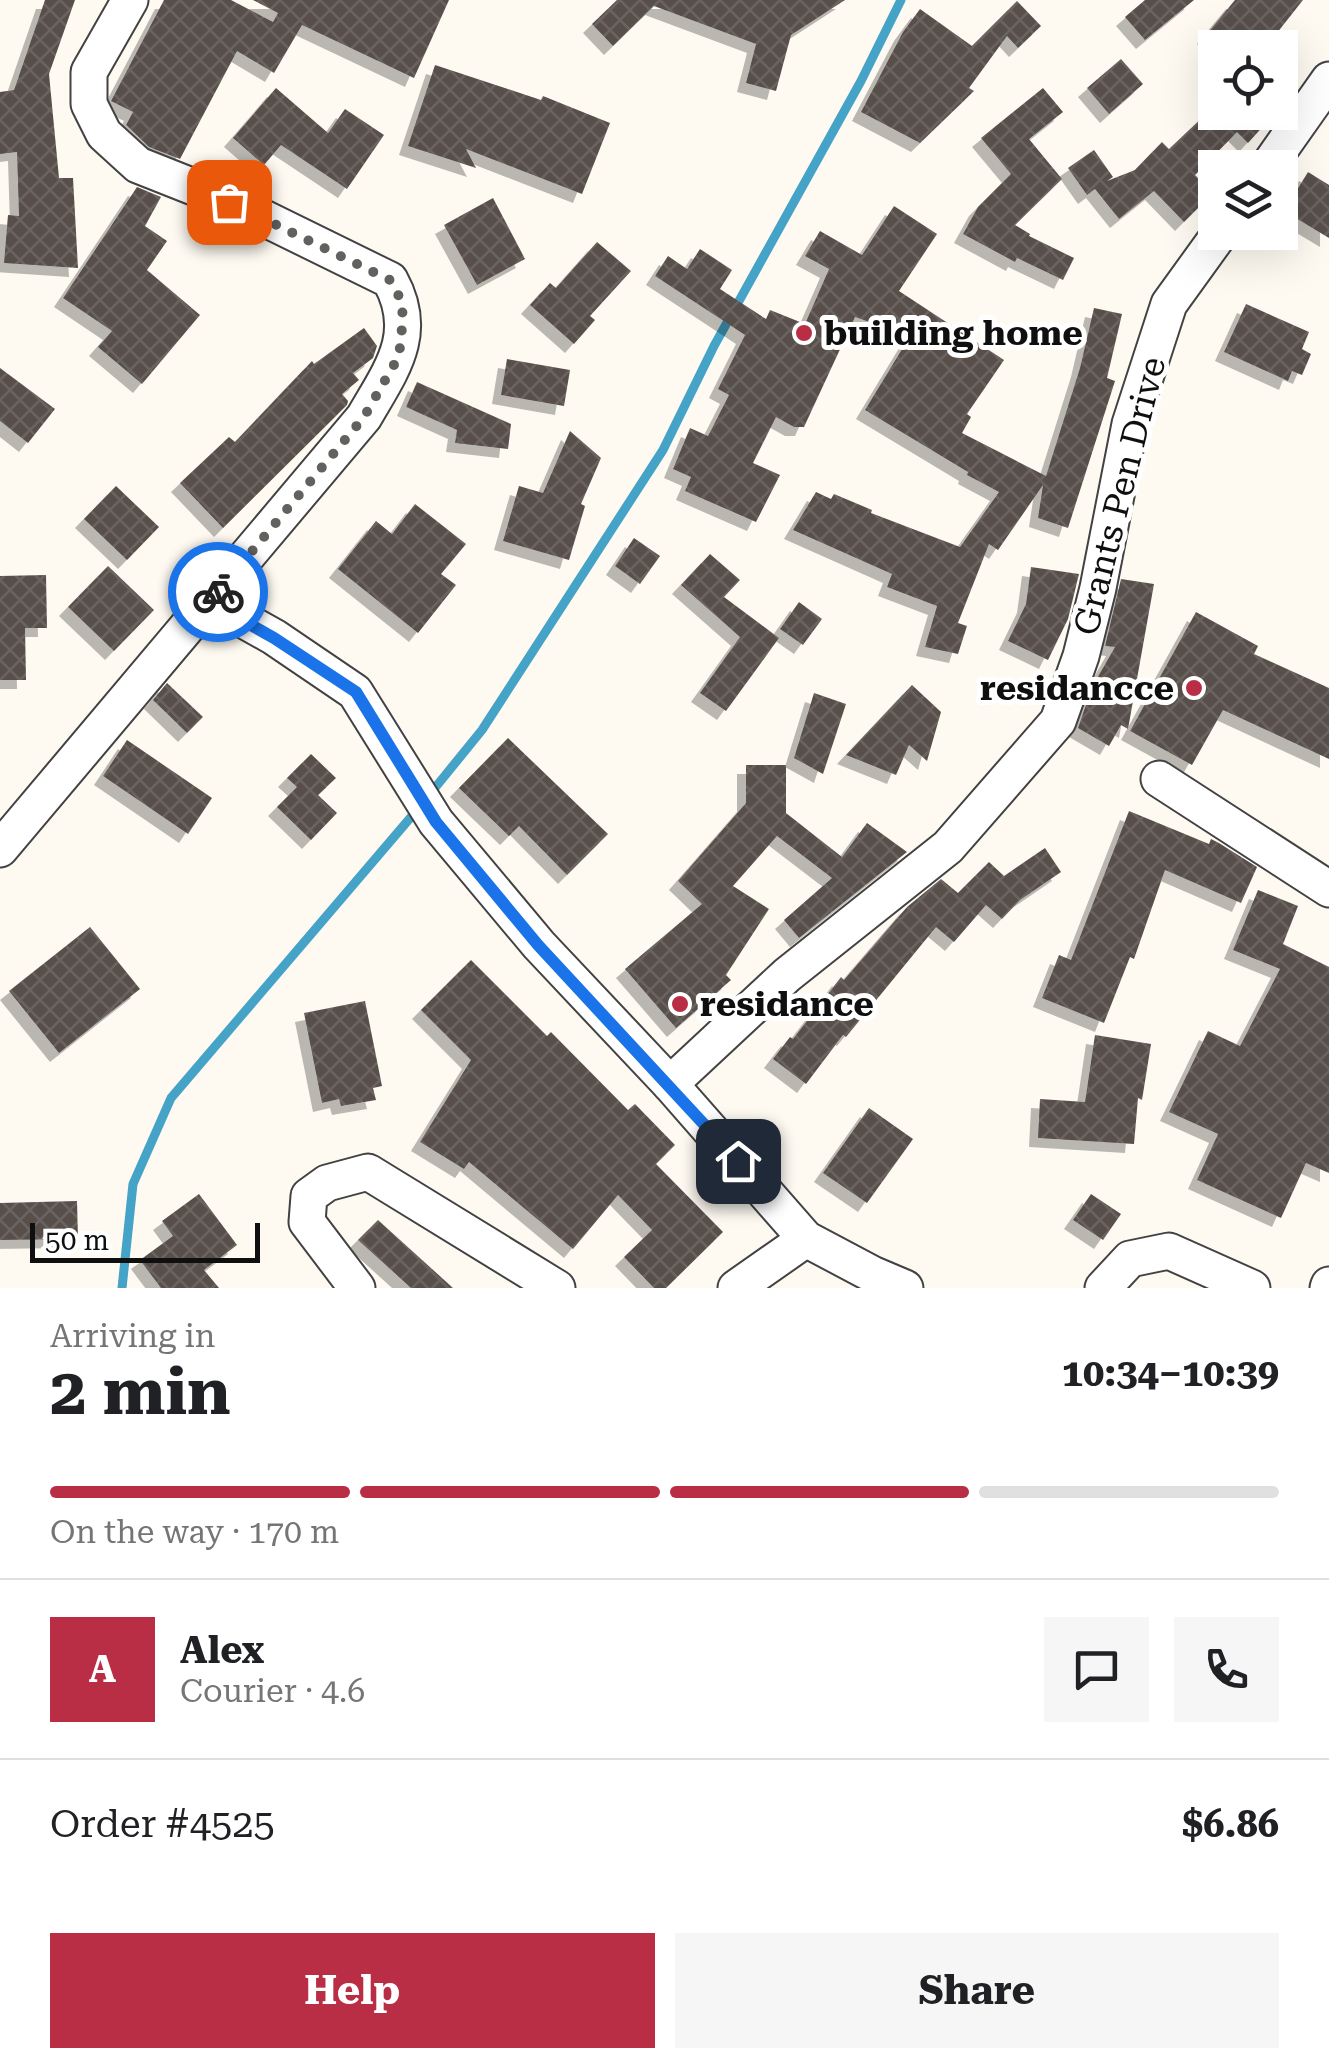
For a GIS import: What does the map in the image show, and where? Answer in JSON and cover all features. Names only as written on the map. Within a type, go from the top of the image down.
[{"type":"street","points":[[0,849],[364,417],[399,356],[401,300],[390,280],[229,202],[138,166],[104,134],[89,104],[89,72],[130,0]]},
{"type":"street","points":[[1280,150],[1329,80]]},
{"type":"street","name":"Grants Pen Drive","points":[[670,1084],[787,975],[948,847],[1058,721],[1081,656],[1098,588],[1130,424],[1169,304],[1207,250]]},
{"type":"street","points":[[210,602],[356,692],[436,822],[538,945],[670,1084],[806,1238],[904,1288]]},
{"type":"street","points":[[1158,779],[1329,889]]},
{"type":"street","points":[[356,1288],[307,1222],[309,1196],[326,1183],[368,1172],[557,1288]]},
{"type":"street","points":[[736,1288],[806,1238]]},
{"type":"street","points":[[1104,1288],[1130,1259],[1169,1251],[1252,1288]]},
{"type":"building","points":[[45,0],[75,0],[49,74],[59,178],[73,178],[78,268],[4,263],[8,215],[19,216],[17,152],[0,154],[0,92],[14,90]]},
{"type":"building","points":[[164,0],[231,0],[273,22],[278,13],[253,0],[449,0],[414,78],[302,25],[274,73],[237,51],[180,159],[149,147],[126,125],[133,112],[111,101]]},
{"type":"building","points":[[617,0],[845,0],[791,35],[776,91],[746,83],[756,44],[654,6],[613,46],[592,24]]},
{"type":"building","points":[[1145,0],[1194,0],[1145,40],[1125,17]]},
{"type":"building","points":[[1235,0],[1303,0],[1279,30],[1210,30]]},
{"type":"building","points":[[1017,1],[1041,26],[1018,48],[1007,36],[969,88],[974,91],[920,143],[861,112],[903,32],[920,9],[972,46]]},
{"type":"building","points":[[1121,59],[1143,84],[1109,114],[1087,88]]},
{"type":"building","points":[[435,65],[541,100],[543,96],[610,123],[582,194],[466,149],[476,168],[408,146]]},
{"type":"building","points":[[276,88],[328,133],[345,109],[384,135],[347,189],[281,145],[264,165],[233,138]]},
{"type":"building","points":[[1043,88],[1063,112],[1029,139],[1062,179],[1015,225],[1074,258],[1063,280],[1017,258],[1015,262],[963,234],[978,207],[1011,174],[981,138]]},
{"type":"building","points":[[1198,121],[1198,130],[1260,130],[1248,143],[1237,132],[1219,150],[1198,150],[1198,208],[1184,222],[1154,191],[1119,219],[1095,189],[1087,195],[1068,168],[1094,150],[1113,177],[1107,181],[1135,170],[1162,142],[1169,149]]},
{"type":"building","points":[[1308,172],[1329,185],[1329,238],[1298,219],[1298,188]]},
{"type":"building","points":[[137,187],[161,197],[145,226],[167,241],[147,270],[200,315],[142,384],[98,347],[112,331],[63,298]]},
{"type":"building","points":[[493,198],[525,259],[477,285],[444,225]]},
{"type":"building","points":[[894,206],[937,234],[899,291],[1004,360],[967,414],[971,417],[962,433],[1046,476],[1080,368],[1094,308],[1122,314],[1107,378],[1115,381],[1068,528],[1038,518],[1043,485],[998,550],[989,544],[958,623],[967,626],[958,654],[925,647],[937,606],[887,587],[892,574],[793,530],[816,492],[831,499],[834,494],[872,510],[871,513],[960,547],[999,492],[865,410],[910,336],[855,317],[804,427],[794,427],[776,417],[753,463],[780,475],[756,522],[685,491],[691,477],[673,469],[690,428],[708,436],[729,395],[718,389],[745,335],[655,276],[668,256],[687,269],[700,249],[732,270],[720,289],[766,319],[770,310],[805,324],[829,269],[805,256],[820,231],[862,255]]},
{"type":"building","points":[[597,242],[631,271],[590,316],[595,320],[574,344],[530,305],[550,283],[556,288]]},
{"type":"building","points":[[1246,304],[1309,332],[1302,349],[1311,354],[1302,375],[1292,371],[1288,381],[1224,352]]},
{"type":"building","points":[[364,328],[377,346],[373,358],[353,373],[359,380],[342,394],[347,405],[223,528],[180,483],[229,437],[235,442],[312,361],[314,364]]},
{"type":"building","points":[[507,359],[570,370],[564,406],[501,395]]},
{"type":"building","points":[[0,368],[55,409],[28,443],[0,421]]},
{"type":"building","points":[[417,382],[511,424],[508,449],[455,443],[457,430],[406,407]]},
{"type":"building","points":[[570,431],[601,458],[581,504],[585,506],[569,560],[503,541],[519,486],[543,493]]},
{"type":"building","points":[[116,486],[159,527],[127,560],[84,519]]},
{"type":"building","points":[[415,504],[466,544],[441,574],[456,585],[418,633],[338,569],[376,521],[392,534]]},
{"type":"building","points":[[634,538],[660,556],[640,584],[615,566]]},
{"type":"building","points":[[710,554],[740,580],[724,597],[779,638],[726,711],[700,693],[740,637],[681,585]]},
{"type":"building","points":[[108,566],[154,610],[114,651],[68,607]]},
{"type":"building","points":[[1031,567],[1079,574],[1068,619],[1048,660],[1008,641],[1026,604]]},
{"type":"building","points":[[46,575],[47,628],[25,628],[26,680],[0,680],[0,576]]},
{"type":"building","points":[[1121,579],[1154,584],[1128,729],[1121,725],[1109,746],[1078,728],[1092,687],[1115,647],[1105,646]]},
{"type":"building","points":[[799,602],[822,619],[803,645],[780,629]]},
{"type":"building","points":[[1196,612],[1258,646],[1254,654],[1329,688],[1329,759],[1223,710],[1192,765],[1130,731]]},
{"type":"building","points":[[167,683],[203,717],[187,733],[153,700]]},
{"type":"building","points":[[912,685],[941,712],[927,761],[909,745],[896,775],[846,755]]},
{"type":"building","points":[[814,693],[846,704],[823,774],[794,758]]},
{"type":"building","points":[[508,738],[608,834],[567,875],[519,826],[509,836],[459,788]]},
{"type":"building","points":[[127,740],[212,798],[188,834],[103,776]]},
{"type":"building","points":[[311,754],[336,778],[318,795],[337,813],[311,840],[277,807],[297,787],[287,778]]},
{"type":"building","points":[[746,765],[786,765],[786,813],[842,857],[867,823],[907,852],[799,938],[784,920],[832,878],[777,836],[733,886],[769,909],[726,975],[731,980],[676,1028],[625,969],[702,904],[678,881],[746,803]]},
{"type":"building","points":[[1129,811],[1209,844],[1211,839],[1257,867],[1241,903],[1165,870],[1134,959],[1130,957],[1104,1023],[1042,998],[1059,955],[1071,960]]},
{"type":"building","points":[[1045,848],[1061,872],[1020,900],[1002,919],[986,905],[954,942],[936,927],[806,1084],[773,1059],[841,977],[844,980],[907,907],[941,879],[958,893],[989,862],[1004,876]]},
{"type":"building","points":[[1258,890],[1298,906],[1283,944],[1329,967],[1329,1173],[1306,1163],[1281,1218],[1197,1180],[1218,1134],[1169,1112],[1208,1031],[1240,1046],[1280,969],[1233,950]]},
{"type":"building","points":[[90,927],[140,989],[59,1053],[9,991]]},
{"type":"building","points":[[471,960],[547,1036],[551,1032],[628,1110],[635,1104],[675,1145],[656,1164],[723,1232],[666,1288],[654,1288],[624,1257],[652,1230],[618,1195],[573,1249],[469,1162],[464,1169],[420,1142],[471,1060],[421,1010]]},
{"type":"building","points":[[365,1001],[382,1086],[373,1088],[376,1100],[341,1106],[339,1099],[322,1103],[304,1013]]},
{"type":"building","points":[[1095,1035],[1151,1044],[1142,1100],[1138,1098],[1134,1144],[1038,1138],[1040,1099],[1085,1102]]},
{"type":"building","points":[[869,1108],[913,1139],[867,1203],[823,1173]]},
{"type":"building","points":[[199,1194],[237,1245],[204,1270],[219,1288],[161,1288],[140,1260],[173,1236],[162,1221]]},
{"type":"building","points":[[1091,1194],[1121,1214],[1103,1240],[1073,1220]]},
{"type":"building","points":[[77,1201],[78,1239],[0,1240],[0,1203]]},
{"type":"building","points":[[378,1220],[453,1288],[411,1288],[358,1240]]},
{"type":"waterway","points":[[430,794],[482,730],[663,450],[714,346],[861,81],[901,0]]},
{"type":"waterway","points":[[122,1288],[133,1184],[171,1098],[417,810]]},
{"type":"way so far","points":[[218,592],[364,417],[399,356],[403,318],[401,300],[390,280],[229,202]]},
{"type":"place","name":"building home","points":[[804,333]]},
{"type":"place","name":"residancce","points":[[1194,688]]},
{"type":"place","name":"residance","points":[[680,1004]]},
{"type":"route","points":[[218,592],[210,602],[356,692],[436,822],[538,945],[738,1161]]}]
